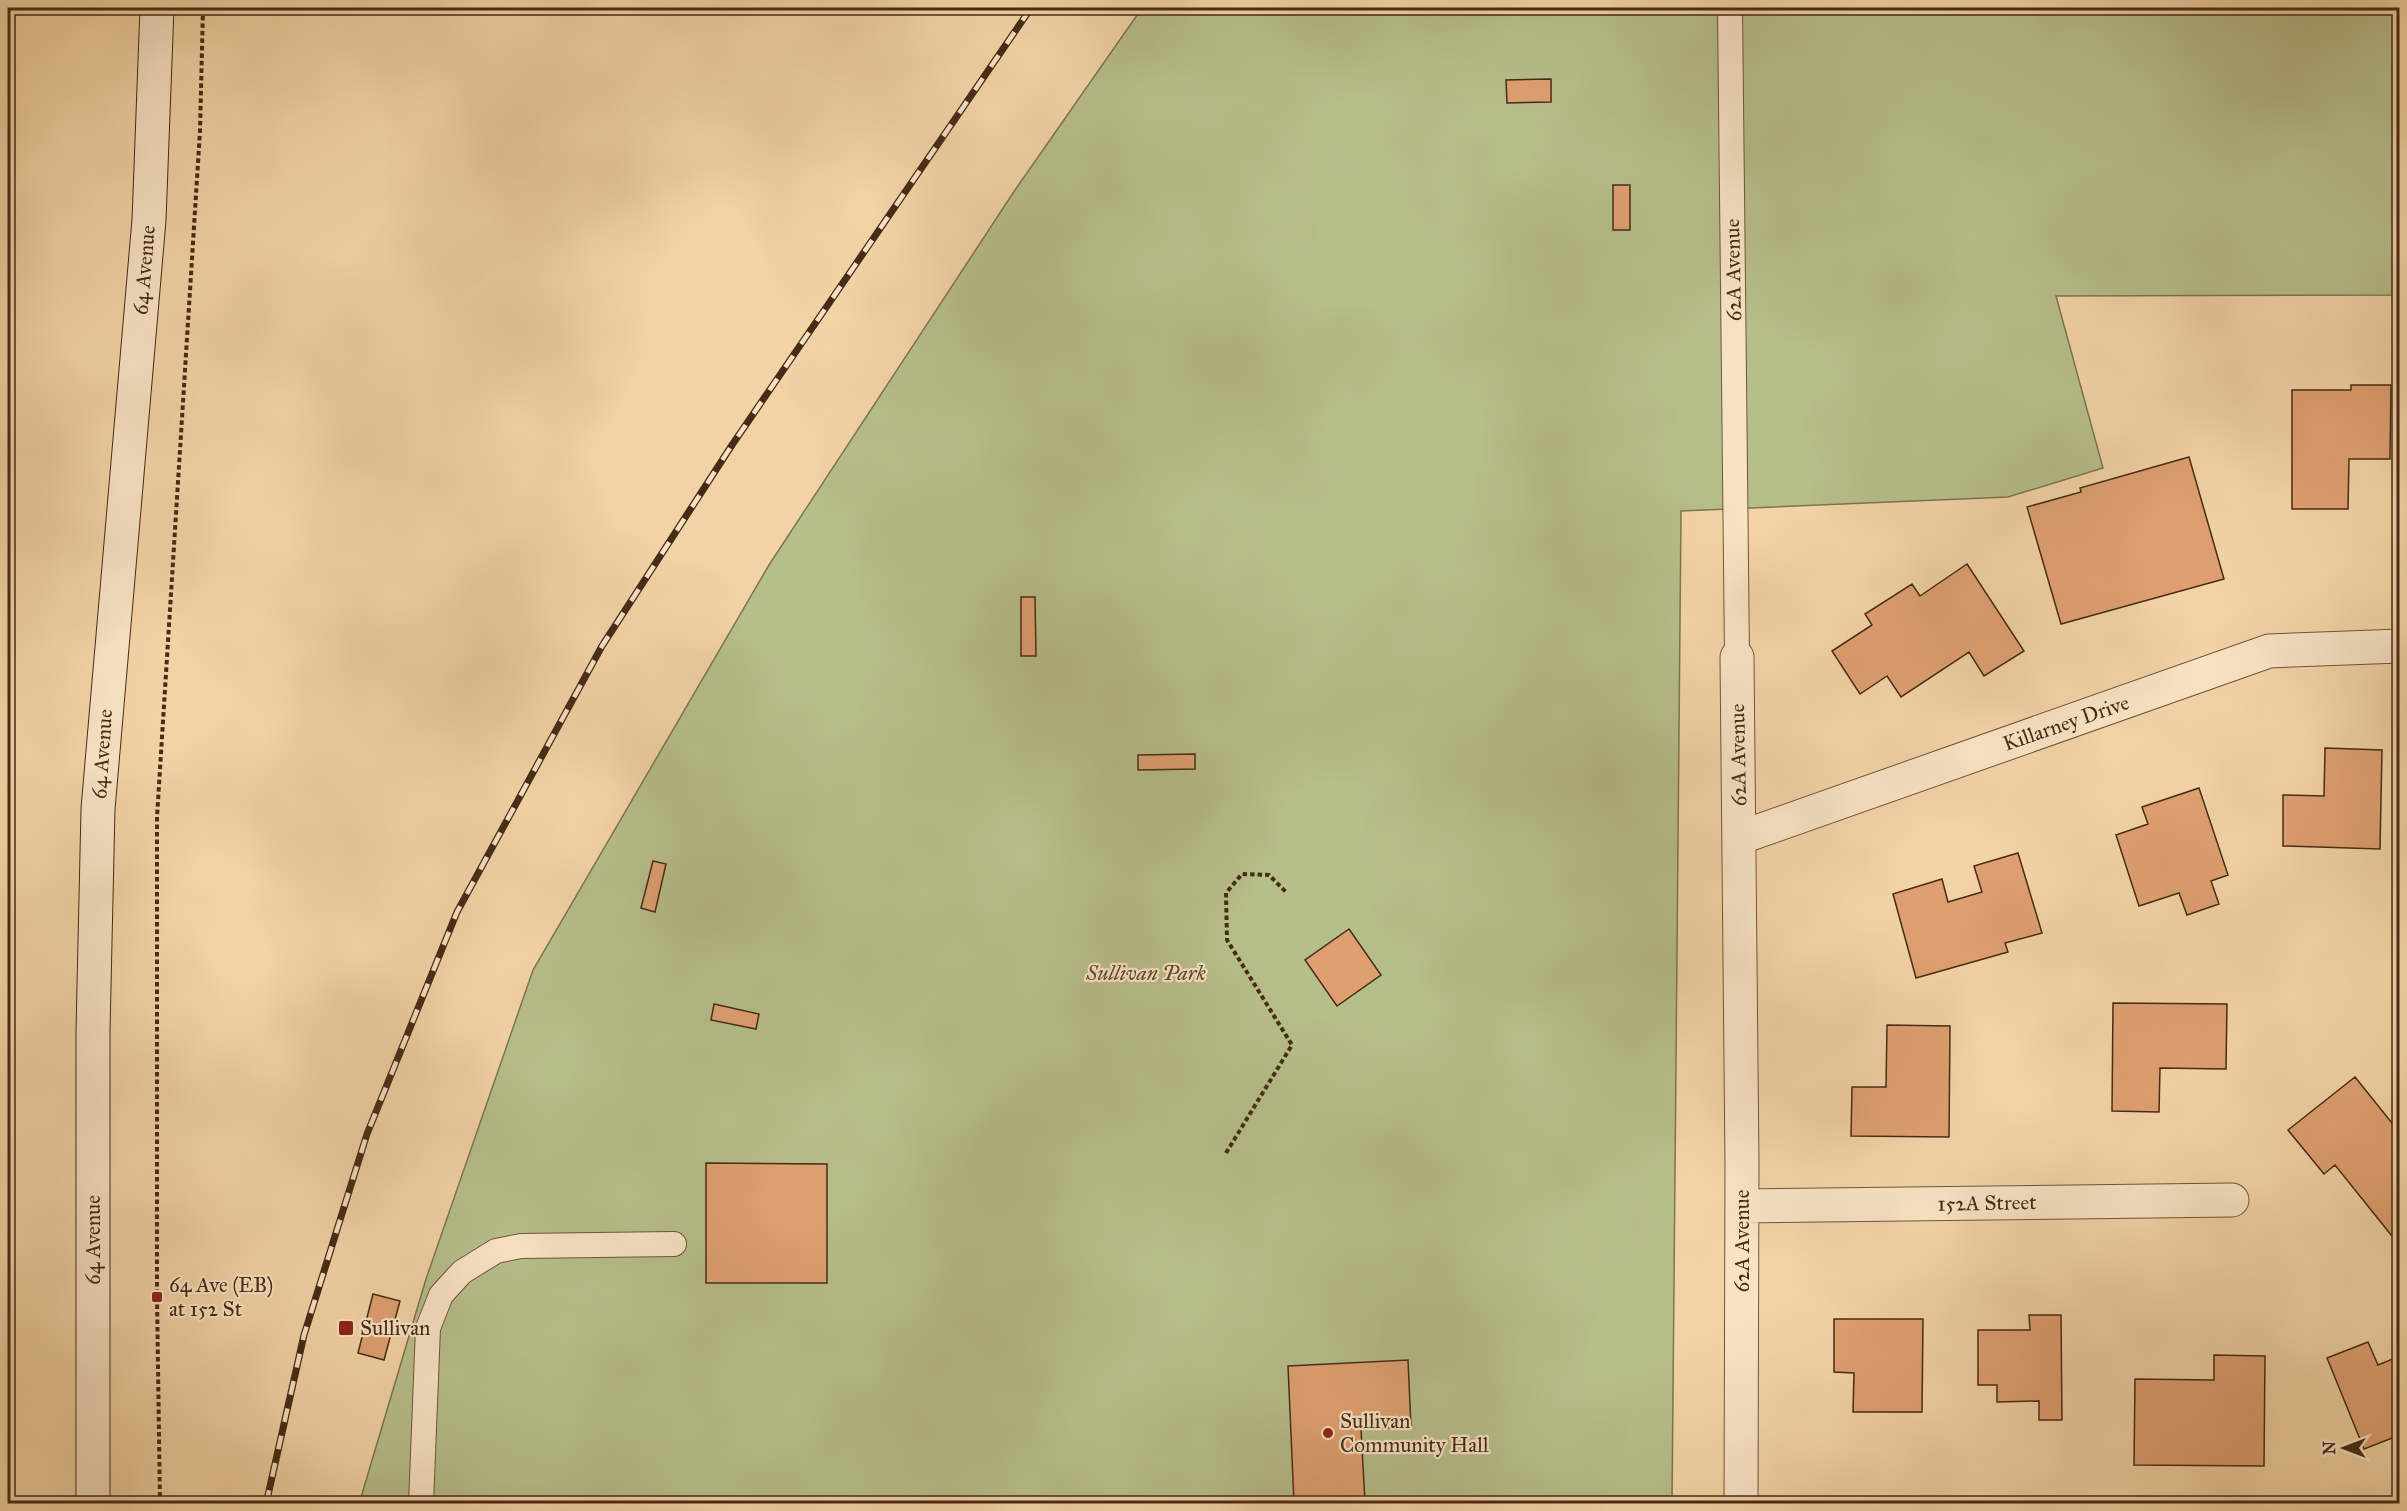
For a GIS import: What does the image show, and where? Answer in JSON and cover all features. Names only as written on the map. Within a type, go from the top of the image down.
[{"type":"street","name":"64 Avenue","points":[[93,1503],[93,1031],[98,809],[149,220],[157,8]]},
{"type":"street","name":"Killarney Drive","points":[[1739,838],[2269,651],[2400,646]]},
{"type":"street","name":"62A Avenue","points":[[1737,657],[1742,1206],[1741,1503]]},
{"type":"street","name":"152A Street","points":[[1742,1206],[2232,1200]]},
{"type":"lane","name":"62A Avenue","points":[[1730,8],[1737,657]]},
{"type":"lane","points":[[421,1503],[428,1328],[441,1295],[462,1272],[496,1251],[521,1246],[674,1244]]},
{"type":"path","points":[[160,1503],[157,1297],[157,817],[200,131],[202,8]]},
{"type":"path","points":[[1227,1153],[1292,1045],[1227,940],[1226,893],[1242,874],[1269,875],[1287,893]]},
{"type":"green space","name":"Sullivan Park","points":[[1142,8],[2399,8],[2399,295],[2056,296],[2103,468],[2008,497],[1681,511],[1672,1503],[359,1504],[426,1279],[533,970],[769,565],[1015,190]]},
{"type":"building","points":[[1551,79],[1551,102],[1507,103],[1506,80]]},
{"type":"building","points":[[1613,185],[1630,185],[1630,230],[1613,230]]},
{"type":"building","points":[[2351,385],[2391,385],[2390,459],[2349,459],[2348,509],[2292,509],[2292,390],[2351,390]]},
{"type":"building","points":[[2189,457],[2224,579],[2061,624],[2027,507],[2081,492],[2080,488]]},
{"type":"building","points":[[1967,564],[2024,651],[1984,676],[1969,652],[1901,697],[1887,676],[1860,694],[1832,651],[1872,625],[1865,614],[1912,584],[1920,596]]},
{"type":"building","points":[[1021,597],[1035,597],[1036,656],[1021,656]]},
{"type":"building","points":[[2325,748],[2382,750],[2380,849],[2283,846],[2283,795],[2324,796]]},
{"type":"building","points":[[1195,754],[1195,769],[1138,770],[1138,755]]},
{"type":"building","points":[[2199,788],[2228,875],[2211,881],[2219,904],[2187,915],[2179,893],[2139,906],[2116,835],[2148,824],[2142,807]]},
{"type":"building","points":[[2018,853],[2042,933],[2005,943],[2008,952],[1916,978],[1893,894],[1942,879],[1948,902],[1982,892],[1974,866]]},
{"type":"building","points":[[653,861],[666,864],[655,912],[641,908]]},
{"type":"building","points":[[1349,929],[1381,975],[1337,1006],[1305,960]]},
{"type":"building","points":[[2113,1003],[2227,1004],[2226,1069],[2160,1068],[2159,1112],[2112,1111]]},
{"type":"building","points":[[714,1004],[759,1014],[756,1029],[711,1020]]},
{"type":"building","points":[[1887,1025],[1950,1026],[1949,1137],[1851,1136],[1852,1087],[1886,1087]]},
{"type":"building","points":[[2355,1077],[2400,1133],[2400,1246],[2335,1165],[2324,1174],[2288,1130]]},
{"type":"building","points":[[706,1163],[827,1164],[827,1283],[706,1283]]},
{"type":"building","points":[[373,1294],[400,1301],[384,1360],[358,1353]]},
{"type":"building","points":[[2029,1315],[2061,1315],[2062,1420],[2039,1420],[2039,1401],[1997,1402],[1997,1385],[1978,1385],[1978,1330],[2030,1330]]},
{"type":"building","points":[[1834,1319],[1923,1319],[1922,1412],[1853,1412],[1854,1373],[1834,1372]]},
{"type":"building","points":[[2368,1342],[2378,1365],[2400,1356],[2400,1435],[2364,1449],[2327,1358]]},
{"type":"building","points":[[2214,1355],[2265,1356],[2264,1466],[2134,1465],[2135,1379],[2214,1380]]},
{"type":"building","name":"Sullivan Community Hall","points":[[1408,1360],[1411,1427],[1361,1429],[1365,1502],[1294,1503],[1288,1366]]},
{"type":"railway","points":[[266,1504],[304,1335],[367,1134],[457,912],[602,646],[732,445],[1031,8]]},
{"type":"place","name":"64 Ave (EB) at 152 St","points":[[157,1297]]},
{"type":"place","name":"Sullivan","points":[[346,1328]]},
{"type":"place","name":"Sullivan Community Hall","points":[[1328,1433]]}]
